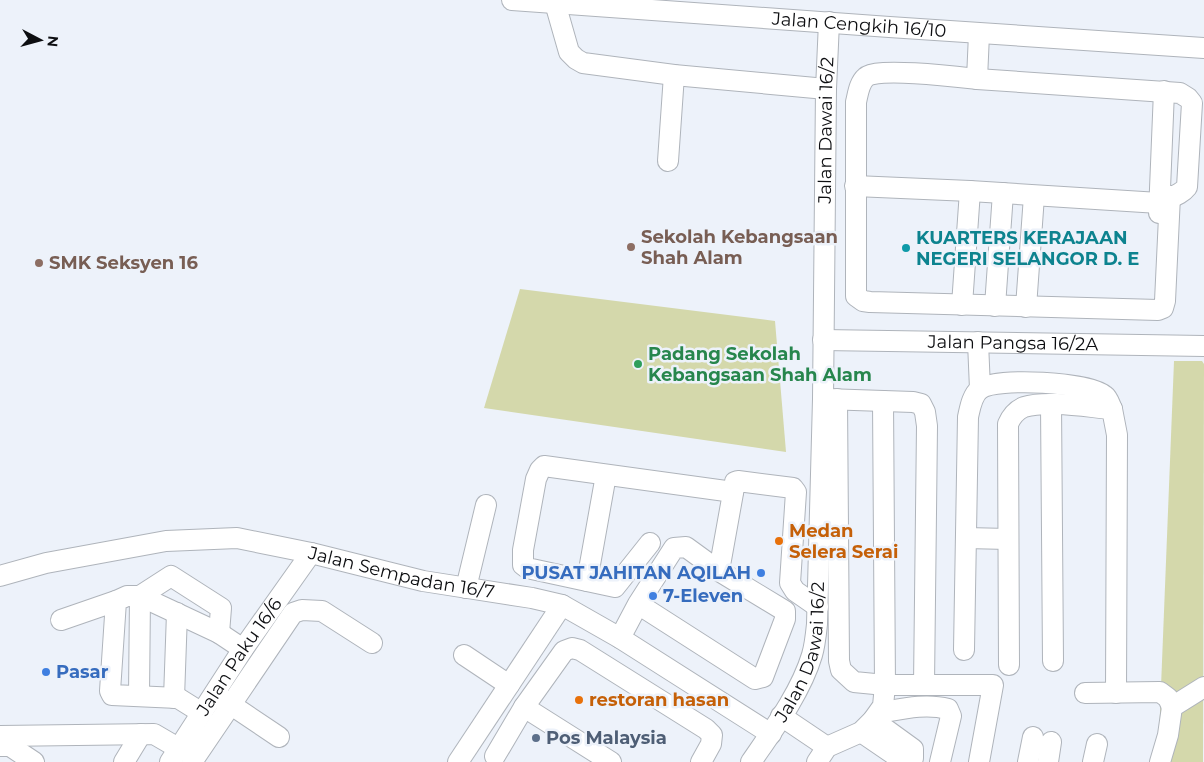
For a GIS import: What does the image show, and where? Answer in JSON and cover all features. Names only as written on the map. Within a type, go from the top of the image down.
[{"type":"street","name":"Jalan Cengkih 16/10","points":[[512,0],[979,34],[1204,48]]},
{"type":"street","points":[[555,3],[569,52],[583,63],[674,75],[826,89]]},
{"type":"street","name":"Jalan Dawai 16/2","points":[[751,762],[771,734],[799,685],[812,656],[815,641],[830,399],[823,340],[826,89],[829,22]]},
{"type":"street","points":[[977,79],[979,34]]},
{"type":"street","points":[[825,173],[855,180],[1003,194],[1165,199],[1182,193],[1187,187],[1192,103],[1180,93],[1164,91],[888,72],[872,73],[866,77],[859,88],[856,102],[855,180],[856,296],[863,301],[1153,310],[1165,199],[1164,91]]},
{"type":"street","points":[[668,161],[674,75]]},
{"type":"street","points":[[962,305],[970,191]]},
{"type":"street","points":[[995,306],[1003,194]]},
{"type":"street","points":[[1026,306],[1034,196]]},
{"type":"street","name":"Jalan Pangsa 16/2A","points":[[823,340],[1204,346]]},
{"type":"street","points":[[978,342],[980,389]]},
{"type":"street","points":[[964,650],[968,417],[974,397],[980,389],[1008,382],[1051,383],[1092,390],[1105,396],[1112,409],[1117,435],[1116,693]]},
{"type":"street","points":[[924,685],[927,426],[925,412],[921,404],[913,402],[830,399],[839,661],[841,670],[854,682],[885,685],[924,685],[993,685],[979,762]]},
{"type":"street","points":[[871,721],[882,706],[885,685],[883,401]]},
{"type":"street","points":[[1009,665],[1008,424],[1011,417],[1023,407],[1051,404],[1112,409]]},
{"type":"street","points":[[1051,404],[1053,661]]},
{"type":"street","points":[[650,543],[615,587],[527,568],[523,565],[523,550],[536,479],[540,470],[544,466],[733,492]]},
{"type":"street","points":[[587,581],[606,475]]},
{"type":"street","points":[[719,570],[735,482],[793,488],[796,492],[790,583],[795,591],[818,608]]},
{"type":"street","points":[[466,588],[486,505]]},
{"type":"street","name":"Jalan Sempadan 16/7","points":[[0,576],[46,563],[166,540],[237,538],[310,553],[423,581],[562,605],[620,638],[771,734]]},
{"type":"street","points":[[966,538],[1008,539]]},
{"type":"street","points":[[620,638],[638,604],[674,548],[686,547],[785,611],[785,619],[763,677],[755,679],[638,604]]},
{"type":"street","name":"Jalan Paku 16/6","points":[[180,757],[202,712],[223,699],[243,649],[310,553]]},
{"type":"street","points":[[522,597],[527,568]]},
{"type":"street","points":[[140,596],[170,576],[221,608],[220,633]]},
{"type":"street","points":[[61,620],[127,596],[140,596],[220,633],[243,649]]},
{"type":"street","points":[[139,696],[140,596]]},
{"type":"street","points":[[116,601],[110,692],[112,695],[178,698],[202,712]]},
{"type":"street","points":[[458,762],[562,605]]},
{"type":"street","points":[[0,736],[154,734],[180,757],[223,699],[293,613],[302,610],[322,610],[372,643]]},
{"type":"street","points":[[174,698],[177,613]]},
{"type":"street","points":[[473,740],[500,759],[524,707],[564,651],[572,648],[580,650],[706,729],[712,735],[711,744],[701,762]]},
{"type":"street","points":[[464,655],[509,686]]},
{"type":"street","points":[[1172,707],[1204,687]]},
{"type":"street","points":[[1085,693],[1160,692],[1168,698],[1172,707],[1168,735],[1160,762]]},
{"type":"street","points":[[223,699],[279,737]]},
{"type":"street","points":[[781,716],[822,754],[871,721],[922,706],[936,706],[948,709],[951,716],[940,762]]},
{"type":"street","points":[[524,707],[611,762]]},
{"type":"street","points":[[871,721],[905,762]]},
{"type":"street","points":[[124,762],[141,734]]},
{"type":"street","points":[[0,746],[10,746],[34,762]]},
{"type":"street","points":[[1028,762],[1044,747]]},
{"type":"green space","name":"Padang Sekolah Kebangsaan Shah Alam","points":[[520,289],[775,321],[786,452],[484,408]]},
{"type":"green space","points":[[1174,361],[1202,361],[1204,364],[1203,762],[1158,762]]},
{"type":"place","name":"Sekolah Kebangsaan Shah Alam","points":[[631,247]]},
{"type":"place","name":"KUARTERS KERAJAAN NEGERI SELANGOR D. E","points":[[906,248]]},
{"type":"place","name":"SMK Seksyen 16","points":[[39,263]]},
{"type":"place","name":"Padang Sekolah Kebangsaan Shah Alam","points":[[638,364]]},
{"type":"place","name":"Medan Selera Serai","points":[[779,541]]},
{"type":"place","name":"PUSAT JAHITAN AQILAH","points":[[761,573]]},
{"type":"place","name":"7-Eleven","points":[[653,596]]},
{"type":"place","name":"Pasar","points":[[46,672]]},
{"type":"place","name":"restoran hasan","points":[[579,700]]},
{"type":"place","name":"Pos Malaysia","points":[[536,738]]}]
